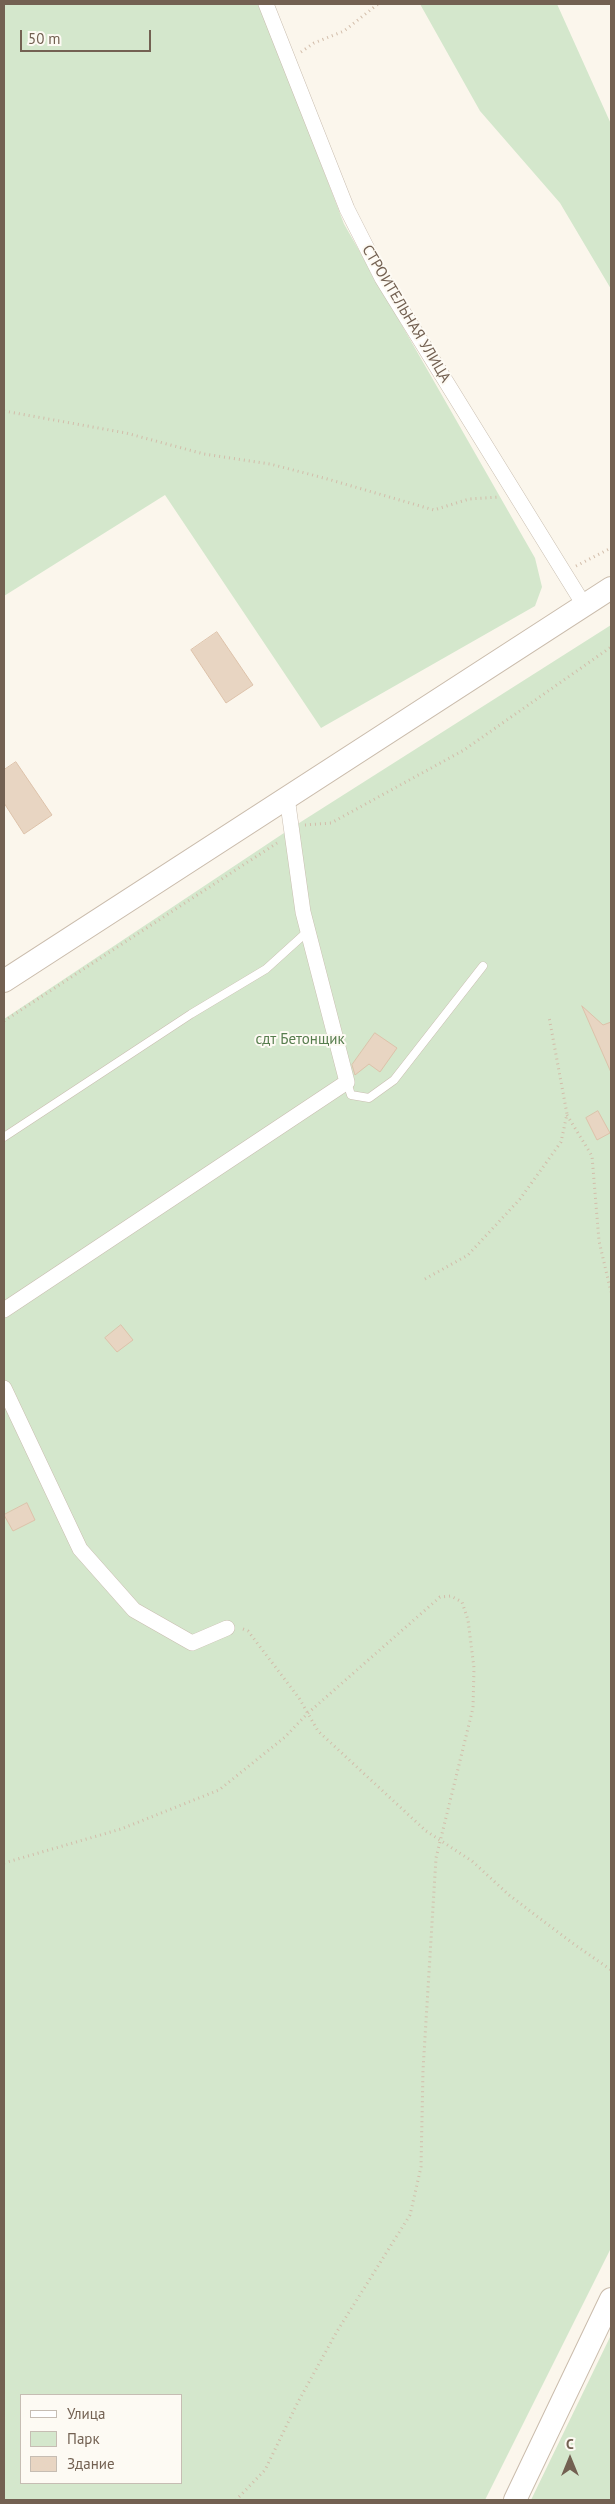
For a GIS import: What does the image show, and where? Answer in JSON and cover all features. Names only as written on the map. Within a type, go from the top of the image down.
[{"type":"main road","points":[[4,981],[611,588]]},
{"type":"main road","points":[[515,2500],[611,2299]]},
{"type":"street","name":"СТРОИТЕЛЬНАЯ УЛИЦА","points":[[266,4],[346,209],[382,278],[584,605]]},
{"type":"street","points":[[4,1310],[347,1082],[308,931],[287,797]]},
{"type":"street","points":[[4,1388],[80,1549],[134,1610],[192,1643],[227,1628]]},
{"type":"lane","points":[[4,1137],[191,1014],[266,969],[308,931]]},
{"type":"lane","points":[[347,1082],[351,1095],[369,1098],[394,1080],[483,966]]},
{"type":"path","points":[[288,61],[314,43],[344,31],[378,4]]},
{"type":"path","points":[[4,411],[126,433],[204,454],[270,464],[434,510],[468,499],[509,496],[518,499]]},
{"type":"path","points":[[564,572],[611,548]]},
{"type":"path","points":[[549,1017],[567,1114],[592,1156],[600,1241],[611,1292]]},
{"type":"path","points":[[425,1279],[468,1255],[520,1199],[561,1142],[567,1114]]},
{"type":"path","points":[[4,1863],[121,1829],[219,1790],[286,1737],[308,1713],[440,1597],[451,1596],[462,1602],[468,1620],[474,1668],[473,1708],[436,1858],[423,2070],[421,2167],[410,2216],[336,2333],[298,2402],[265,2470],[236,2500]]},
{"type":"path","points":[[227,1628],[238,1627],[248,1631],[299,1698],[318,1731],[426,1831],[472,1861],[509,1895],[611,1970]]},
{"type":"green space","points":[[4,4],[260,4],[344,224],[535,558],[542,587],[535,606],[321,728],[165,495],[4,596]]},
{"type":"green space","points":[[420,4],[557,4],[611,124],[611,289],[560,203],[480,111]]},
{"type":"green space","name":"сдт Бетонщик","points":[[611,625],[611,2248],[485,2500],[4,2500],[4,1019],[296,825]]},
{"type":"green space","points":[[611,2335],[610,2500],[531,2500]]},
{"type":"building","points":[[217,632],[253,685],[226,703],[191,650]]},
{"type":"building","points":[[16,762],[52,815],[24,834],[4,803],[4,770]]},
{"type":"building","points":[[582,1006],[603,1025],[611,1022],[611,1072]]},
{"type":"building","points":[[375,1033],[397,1048],[380,1072],[369,1064],[355,1075],[352,1065]]},
{"type":"building","points":[[598,1111],[610,1133],[597,1140],[586,1118]]},
{"type":"building","points":[[121,1325],[133,1340],[117,1352],[105,1338]]},
{"type":"building","points":[[27,1503],[35,1520],[13,1531],[4,1515]]}]
